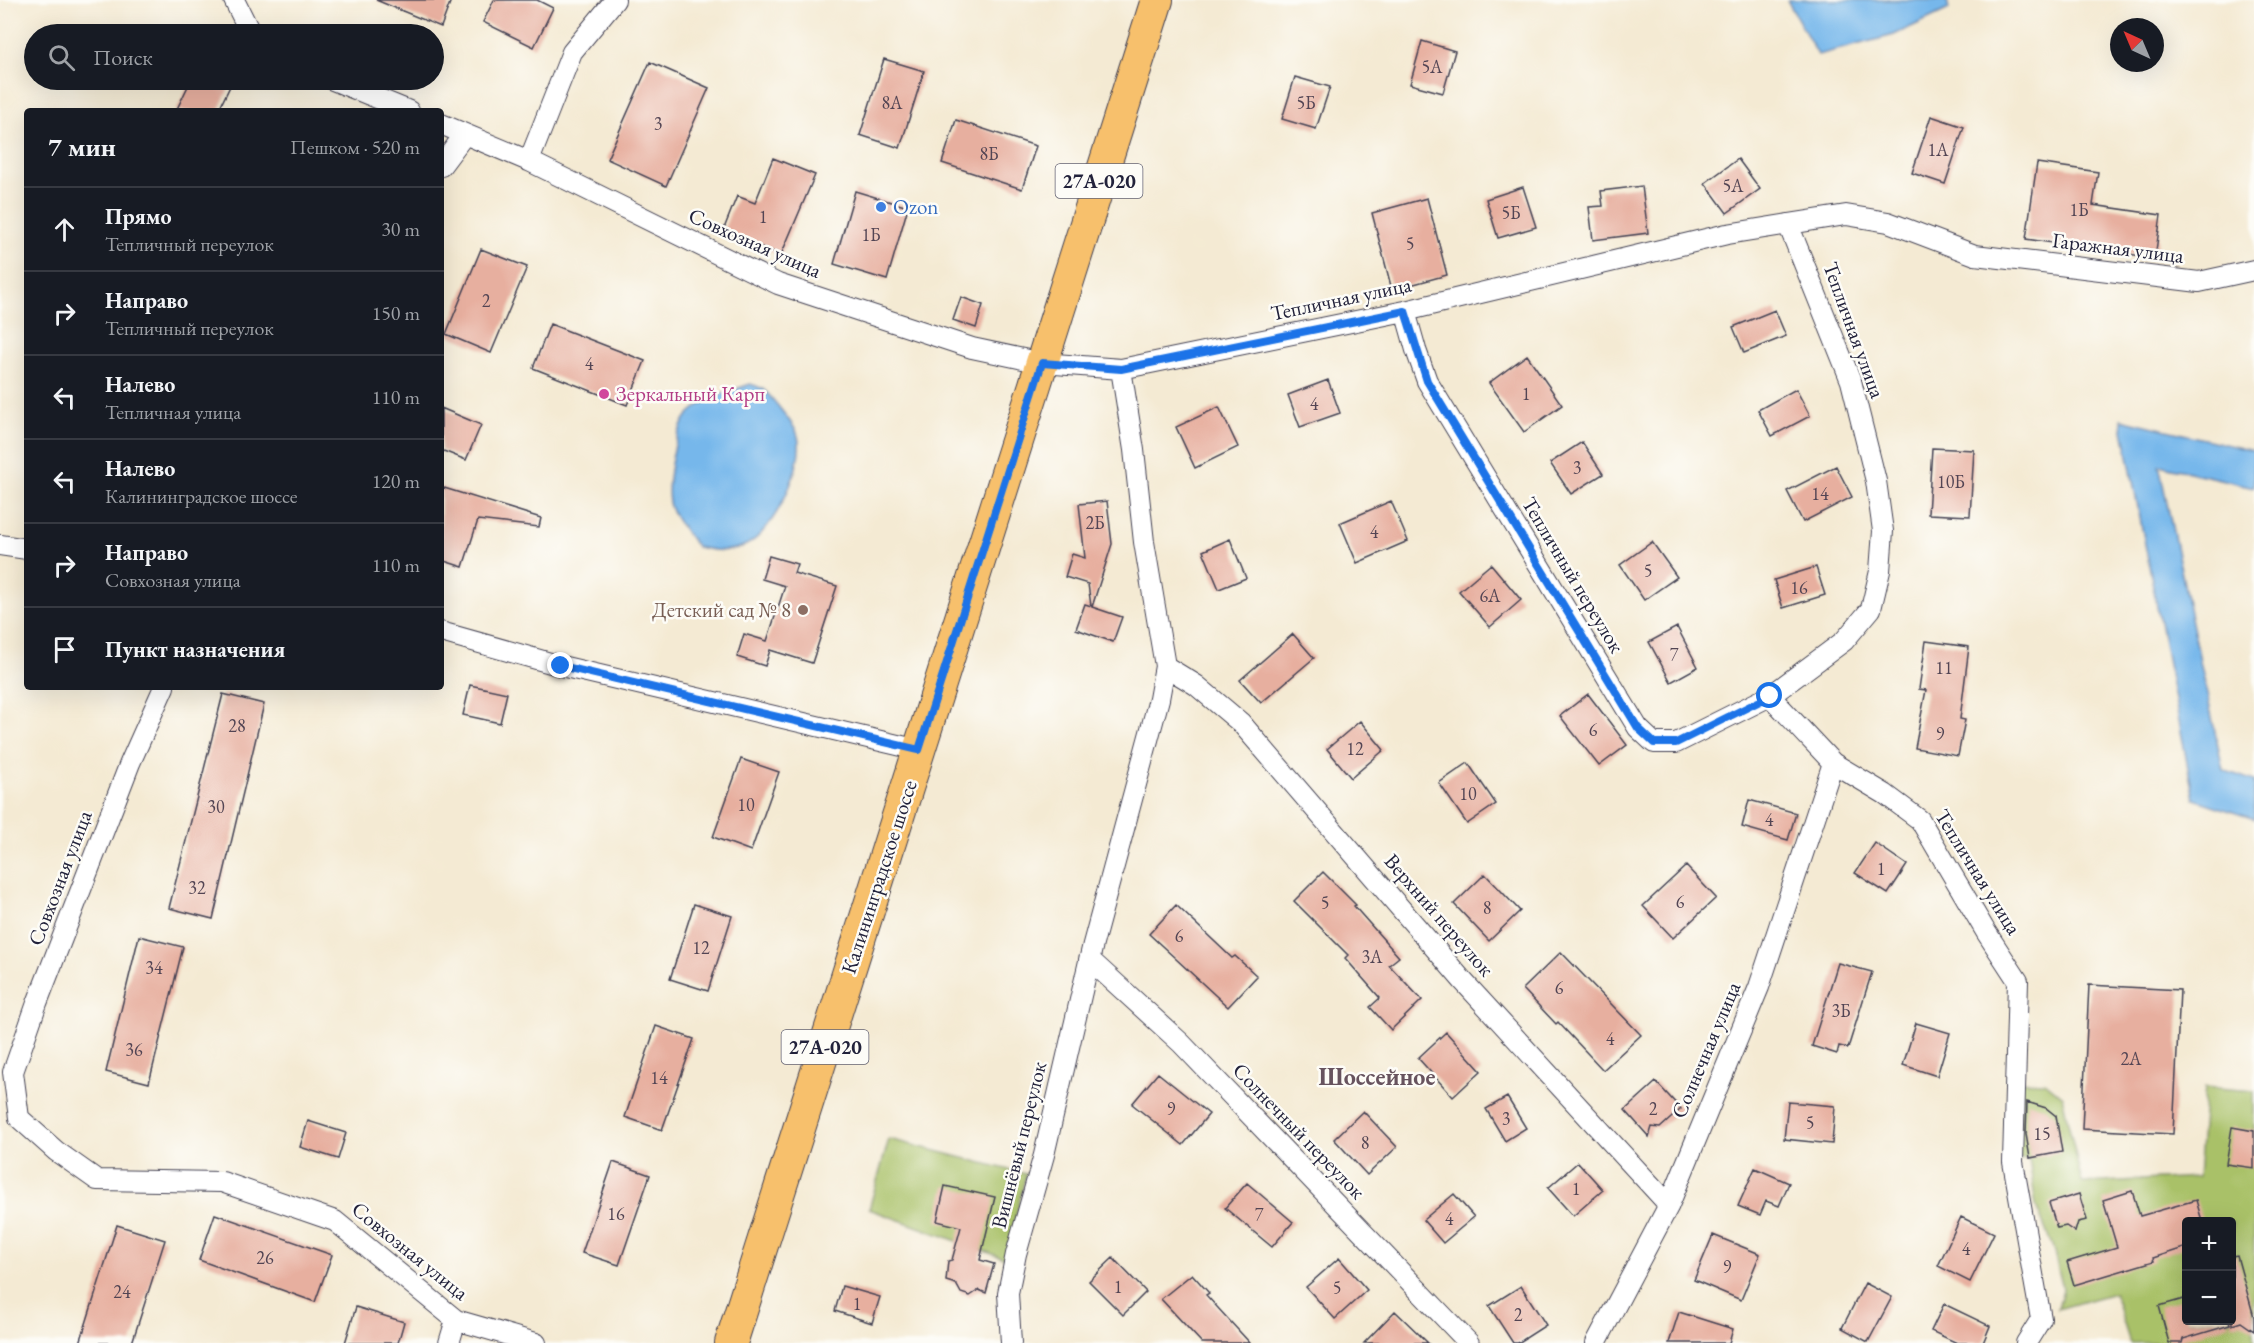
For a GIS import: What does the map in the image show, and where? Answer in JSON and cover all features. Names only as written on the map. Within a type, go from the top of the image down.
[{"type":"main road","name":"Калининградское шоссе","points":[[731,1343],[1157,0]]},
{"type":"street","points":[[234,0],[246,24]]},
{"type":"street","points":[[529,160],[572,52],[615,0]]},
{"type":"street","points":[[358,90],[402,108]]},
{"type":"street","name":"Совхозная улица","points":[[444,125],[529,160],[778,284],[972,348],[1042,363]]},
{"type":"street","points":[[444,162],[465,134]]},
{"type":"street","name":"Тепличная улица","points":[[1042,363],[1121,369],[1405,311],[1727,234],[1846,215],[1888,222],[1975,255]]},
{"type":"street","name":"Тепличная улица","points":[[1788,224],[1851,381],[1876,481],[1883,531],[1880,571],[1871,609],[1844,641],[1770,696],[1833,763],[1885,794],[1920,820],[1986,932],[2018,981],[2013,1162],[2041,1319],[2026,1343]]},
{"type":"street","name":"Гаражная улица","points":[[1975,255],[2199,282],[2254,270]]},
{"type":"street","name":"Тепличный переулок","points":[[1405,311],[1427,381],[1638,728],[1654,743],[1676,743],[1770,696]]},
{"type":"street","name":"Вишнёвый переулок","points":[[1011,1343],[1008,1293],[1016,1254],[1044,1155],[1089,959],[1160,699],[1165,666],[1144,542],[1134,450],[1121,369]]},
{"type":"street","points":[[0,545],[24,549]]},
{"type":"street","points":[[444,634],[561,666],[919,750]]},
{"type":"street","name":"Верхний переулок","points":[[1165,666],[1196,685],[1241,723],[1463,981],[1669,1205]]},
{"type":"street","name":"Совхозная улица","points":[[163,690],[130,763],[37,1003],[17,1062],[14,1072],[19,1118],[56,1151],[97,1180],[222,1182],[335,1221],[456,1320],[536,1343]]},
{"type":"street","name":"Солнечная улица","points":[[1596,1343],[1669,1205],[1759,987],[1833,763]]},
{"type":"street","name":"Солнечный переулок","points":[[1089,959],[1181,1043],[1469,1343]]},
{"type":"street","points":[[449,1343],[456,1320]]},
{"type":"green space","points":[[2014,1081],[2045,1082],[2062,1096],[2082,1183],[2198,1177],[2205,1087],[2254,1091],[2254,1342],[2130,1343],[2114,1293],[2058,1309],[2063,1289],[2053,1248],[2036,1206],[2029,1159],[2017,1158]]},
{"type":"green space","points":[[889,1139],[1026,1174],[1006,1259],[869,1209]]},
{"type":"water","points":[[1787,0],[1947,0],[1949,9],[1894,35],[1818,55]]},
{"type":"water","points":[[750,384],[766,392],[797,433],[799,446],[793,478],[777,512],[756,538],[740,548],[728,550],[697,547],[676,519],[669,500],[669,475],[679,433],[688,415],[694,409],[718,396]]},
{"type":"water","points":[[2121,419],[2254,451],[2254,487],[2159,465],[2223,770],[2254,781],[2254,819],[2194,799]]},
{"type":"building","points":[[376,0],[451,0],[442,24],[434,24]]},
{"type":"building","points":[[494,0],[537,0],[553,8],[534,47],[483,22]]},
{"type":"building","points":[[1422,41],[1455,51],[1443,93],[1410,84]]},
{"type":"building","points":[[884,59],[924,71],[900,148],[860,135]]},
{"type":"building","points":[[650,62],[709,88],[666,186],[607,159]]},
{"type":"building","points":[[1295,77],[1330,87],[1316,129],[1282,119]]},
{"type":"building","points":[[186,90],[228,90],[219,108],[177,108]]},
{"type":"building","points":[[1931,116],[1964,127],[1945,184],[1912,173]]},
{"type":"building","points":[[956,120],[1036,146],[1022,189],[942,163]]},
{"type":"building","points":[[773,158],[815,175],[781,255],[723,231],[737,196],[755,203]]},
{"type":"building","points":[[1738,159],[1760,189],[1727,213],[1705,183]]},
{"type":"building","points":[[2037,163],[2098,172],[2093,205],[2161,215],[2155,258],[2026,239]]},
{"type":"building","points":[[1642,186],[1648,233],[1593,240],[1589,207],[1603,206],[1601,191]]},
{"type":"building","points":[[1523,187],[1536,227],[1498,238],[1486,199]]},
{"type":"building","points":[[855,191],[908,207],[887,280],[834,264]]},
{"type":"building","points":[[1427,198],[1447,275],[1392,290],[1372,213]]},
{"type":"building","points":[[481,249],[527,267],[491,353],[446,334]]},
{"type":"building","points":[[961,297],[983,305],[976,328],[953,320]]},
{"type":"building","points":[[1775,310],[1786,336],[1744,353],[1733,327]]},
{"type":"building","points":[[550,324],[645,361],[627,405],[533,368]]},
{"type":"building","points":[[1527,355],[1562,405],[1524,432],[1489,383]]},
{"type":"building","points":[[1328,380],[1340,413],[1300,427],[1288,395]]},
{"type":"building","points":[[1796,389],[1810,416],[1772,436],[1758,410]]},
{"type":"building","points":[[1219,407],[1238,447],[1195,468],[1176,427]]},
{"type":"building","points":[[444,409],[481,425],[466,460],[444,451]]},
{"type":"building","points":[[1582,442],[1603,474],[1571,494],[1550,463]]},
{"type":"building","points":[[1932,448],[1974,450],[1970,516],[1928,514]]},
{"type":"building","points":[[1836,466],[1852,497],[1803,522],[1787,491]]},
{"type":"building","points":[[444,488],[541,518],[539,527],[478,520],[463,567],[444,561]]},
{"type":"building","points":[[1107,501],[1112,544],[1092,607],[1122,617],[1113,642],[1076,629],[1085,604],[1091,606],[1088,584],[1065,577],[1072,554],[1085,558],[1079,504]]},
{"type":"building","points":[[1391,501],[1408,541],[1357,563],[1340,523]]},
{"type":"building","points":[[1230,539],[1246,578],[1219,589],[1203,551]]},
{"type":"building","points":[[1652,542],[1677,577],[1644,600],[1620,565]]},
{"type":"building","name":"Детский сад № 8","points":[[769,556],[797,564],[794,573],[837,586],[812,663],[770,650],[765,666],[737,657],[744,634],[767,641],[785,586],[762,579]]},
{"type":"building","points":[[1491,564],[1521,600],[1490,627],[1459,591]]},
{"type":"building","points":[[1816,567],[1825,595],[1783,608],[1774,580]]},
{"type":"building","points":[[1677,627],[1698,667],[1671,682],[1649,642]]},
{"type":"building","points":[[1293,634],[1314,658],[1261,703],[1240,680]]},
{"type":"building","points":[[1926,641],[1969,647],[1960,719],[1965,720],[1958,756],[1915,748],[1926,690],[1919,689]]},
{"type":"building","points":[[470,685],[507,693],[500,723],[463,715]]},
{"type":"building","points":[[223,694],[264,704],[213,919],[169,908]]},
{"type":"building","points":[[1588,694],[1627,745],[1599,766],[1560,716]]},
{"type":"building","points":[[1360,721],[1384,750],[1351,778],[1327,749]]},
{"type":"building","points":[[741,759],[779,772],[751,851],[713,837]]},
{"type":"building","points":[[1468,763],[1496,804],[1467,824],[1439,783]]},
{"type":"building","points":[[1749,800],[1796,813],[1788,840],[1742,827]]},
{"type":"building","points":[[1875,843],[1907,865],[1888,894],[1855,873]]},
{"type":"building","points":[[1686,866],[1716,898],[1673,938],[1643,906]]},
{"type":"building","points":[[1323,872],[1356,905],[1354,906],[1399,957],[1389,965],[1422,1000],[1391,1030],[1370,1007],[1380,998],[1345,958],[1348,955],[1294,901]]},
{"type":"building","points":[[1485,874],[1520,911],[1489,941],[1454,904]]},
{"type":"building","points":[[694,904],[732,916],[708,991],[670,979]]},
{"type":"building","points":[[1176,905],[1232,958],[1235,956],[1257,976],[1228,1007],[1149,934]]},
{"type":"building","points":[[139,936],[183,947],[149,1083],[106,1072]]},
{"type":"building","points":[[1561,952],[1641,1035],[1603,1070],[1523,989]]},
{"type":"building","points":[[1838,963],[1872,972],[1848,1048],[1839,1046],[1837,1054],[1812,1046]]},
{"type":"building","points":[[2089,985],[2180,990],[2173,1134],[2082,1129]]},
{"type":"building","points":[[1916,1023],[1950,1033],[1937,1076],[1903,1065]]},
{"type":"building","points":[[656,1026],[694,1039],[662,1130],[625,1117]]},
{"type":"building","points":[[1446,1032],[1481,1071],[1453,1097],[1418,1058]]},
{"type":"building","points":[[1158,1073],[1209,1114],[1183,1145],[1132,1104]]},
{"type":"building","points":[[1656,1082],[1681,1109],[1660,1128],[1652,1127],[1649,1137],[1625,1110]]},
{"type":"building","points":[[1507,1097],[1526,1128],[1505,1141],[1486,1109]]},
{"type":"building","points":[[1788,1102],[1835,1106],[1832,1144],[1784,1139]]},
{"type":"building","points":[[2027,1102],[2046,1108],[2056,1116],[2062,1152],[2030,1158],[2026,1134]]},
{"type":"building","points":[[1363,1111],[1397,1147],[1367,1175],[1334,1139]]},
{"type":"building","points":[[308,1121],[346,1133],[338,1159],[300,1147]]},
{"type":"building","points":[[2232,1127],[2254,1131],[2254,1168],[2226,1164]]},
{"type":"building","points":[[613,1162],[650,1175],[619,1265],[582,1253]]},
{"type":"building","points":[[1578,1162],[1603,1190],[1573,1216],[1548,1188]]},
{"type":"building","points":[[1755,1168],[1789,1183],[1779,1206],[1766,1201],[1760,1215],[1738,1206]]},
{"type":"building","points":[[1247,1183],[1293,1222],[1272,1247],[1225,1208]]},
{"type":"building","points":[[945,1186],[995,1197],[980,1260],[994,1264],[986,1293],[979,1290],[970,1296],[961,1293],[956,1284],[946,1281],[948,1261],[952,1260],[961,1227],[937,1221]]},
{"type":"building","points":[[2132,1191],[2140,1216],[2196,1200],[2201,1217],[2182,1217],[2182,1249],[2153,1258],[2154,1261],[2074,1285],[2067,1262],[2117,1247],[2103,1200]]},
{"type":"building","points":[[1454,1194],[1474,1217],[1443,1243],[1423,1220]]},
{"type":"building","points":[[2079,1194],[2087,1220],[2078,1222],[2075,1232],[2066,1226],[2057,1228],[2049,1203]]},
{"type":"building","points":[[215,1214],[332,1255],[315,1302],[199,1260]]},
{"type":"building","points":[[1961,1217],[1994,1233],[1970,1282],[1938,1266]]},
{"type":"building","points":[[117,1225],[165,1240],[132,1343],[80,1343]]},
{"type":"building","points":[[1713,1235],[1760,1254],[1741,1300],[1694,1280]]},
{"type":"building","points":[[2236,1256],[2254,1317],[2254,1331],[2241,1322],[2236,1324]]},
{"type":"building","points":[[1113,1258],[1146,1292],[1123,1315],[1089,1281]]},
{"type":"building","points":[[1339,1258],[1367,1290],[1335,1319],[1306,1287]]},
{"type":"building","points":[[1192,1274],[1209,1293],[1206,1295],[1250,1343],[1202,1343],[1161,1299]]},
{"type":"building","points":[[1865,1283],[1892,1297],[1868,1342],[1842,1328]]},
{"type":"building","points":[[842,1286],[880,1297],[872,1323],[835,1311]]},
{"type":"building","points":[[1521,1286],[1546,1325],[1518,1343],[1513,1343],[1489,1306]]},
{"type":"building","points":[[2182,1299],[2182,1325],[2230,1325],[2183,1339],[2182,1343],[2169,1343],[2159,1306]]},
{"type":"building","points":[[1944,1304],[1990,1326],[1983,1343],[1957,1343],[1931,1331]]},
{"type":"building","points":[[356,1307],[404,1322],[398,1343],[345,1343]]},
{"type":"building","points":[[1395,1311],[1428,1343],[1364,1343]]},
{"type":"building","points":[[1679,1312],[1733,1329],[1729,1343],[1669,1343]]},
{"type":"place","name":"Ozon","points":[[881,207]]},
{"type":"place","name":"Зеркальный Карп","points":[[604,394]]},
{"type":"place","name":"Детский сад № 8","points":[[803,610]]},
{"type":"district","name":"Шоссейное","points":[[1377,1077]]},
{"type":"route","points":[[561,666],[919,750],[1042,363],[1121,369],[1405,311],[1427,381],[1638,728],[1654,743],[1676,743],[1770,696]]}]
